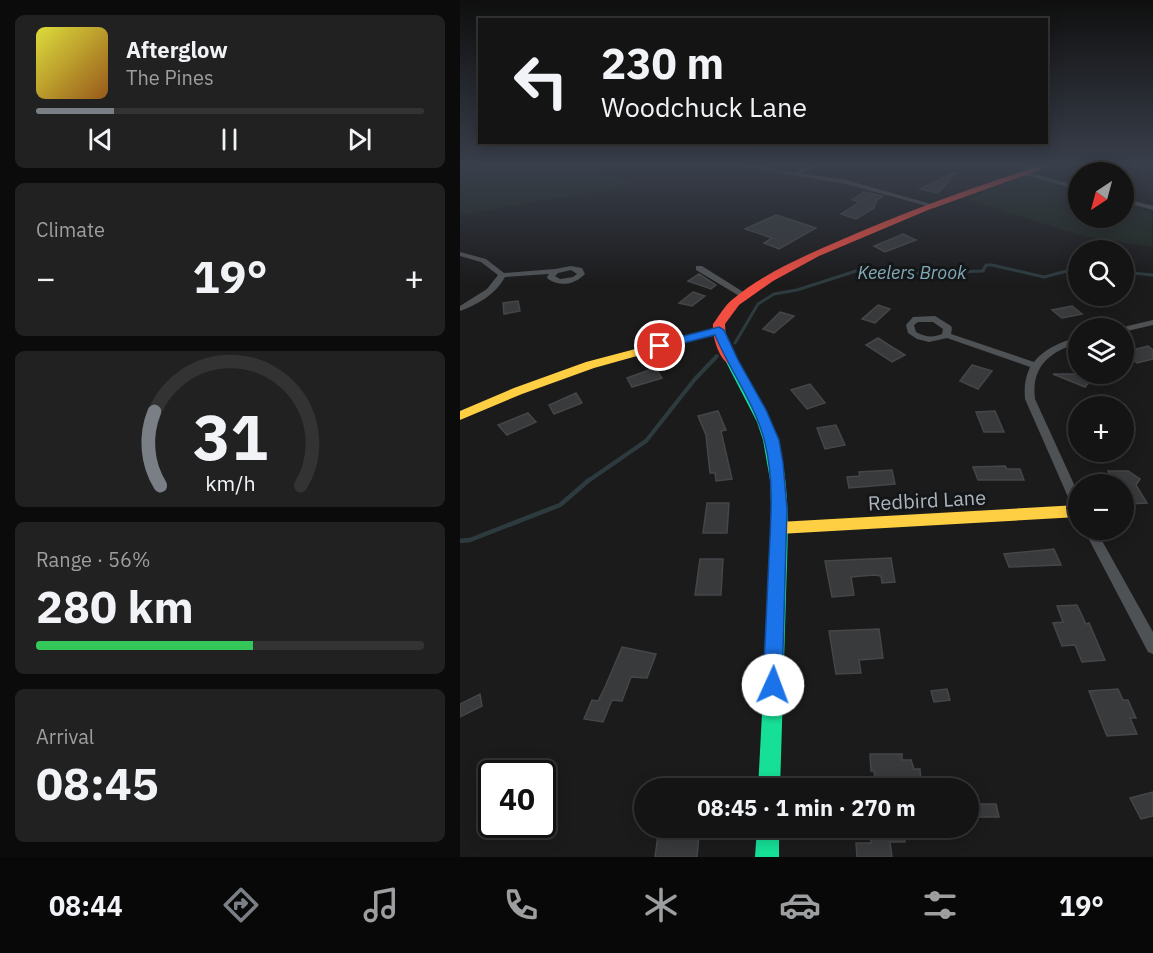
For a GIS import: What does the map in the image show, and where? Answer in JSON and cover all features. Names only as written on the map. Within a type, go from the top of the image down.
[{"type":"street","points":[[928,204],[935,206]]},
{"type":"street","points":[[769,778],[779,528],[778,482],[772,440],[719,330],[726,310],[744,295],[816,254],[940,204]]},
{"type":"street","points":[[1138,204],[1153,208]]},
{"type":"street","points":[[460,254],[480,258],[493,264],[502,275]]},
{"type":"street","points":[[699,268],[744,295]]},
{"type":"street","points":[[502,275],[555,271]]},
{"type":"street","points":[[460,309],[481,298],[500,280],[502,275]]},
{"type":"street","points":[[1134,326],[1153,322]]},
{"type":"street","points":[[460,416],[518,391],[590,365],[719,330]]},
{"type":"street","points":[[946,335],[1035,366]]},
{"type":"street","points":[[1068,344],[1054,349],[1035,366],[1028,389],[1030,399],[1068,484]]},
{"type":"street","name":"Redbird Lane","points":[[779,528],[1068,512]]},
{"type":"street","points":[[1095,540],[1153,647]]},
{"type":"street","points":[[767,857],[768,838]]},
{"type":"shaded area","points":[[460,204],[524,204],[460,215]]},
{"type":"shaded area","points":[[980,204],[1068,204],[1068,228],[1134,228],[1134,207],[1152,212],[1152,247],[1134,244],[1134,240],[1110,240],[1080,235]]},
{"type":"building","points":[[857,204],[876,204],[874,208],[856,219],[841,214]]},
{"type":"building","points":[[776,215],[816,228],[779,249],[764,243],[772,238],[745,229]]},
{"type":"building","points":[[903,234],[916,240],[885,252],[874,246]]},
{"type":"building","points":[[699,274],[716,285],[711,289],[688,281]]},
{"type":"building","points":[[693,292],[705,296],[692,306],[679,303]]},
{"type":"building","points":[[518,301],[520,311],[504,314],[503,303]]},
{"type":"building","points":[[878,305],[890,309],[875,323],[862,319]]},
{"type":"building","points":[[1072,306],[1082,314],[1062,318],[1052,310]]},
{"type":"building","points":[[780,312],[794,316],[774,333],[763,329]]},
{"type":"building","points":[[878,338],[905,355],[892,362],[866,345]]},
{"type":"building","points":[[1148,346],[1153,350],[1153,359],[1137,363],[1134,360],[1134,350]]},
{"type":"building","points":[[972,365],[992,371],[978,389],[960,381]]},
{"type":"building","points":[[655,368],[662,378],[632,387],[627,378]]},
{"type":"building","points":[[1053,374],[1068,374],[1068,380]]},
{"type":"building","points":[[810,384],[825,403],[807,409],[791,390]]},
{"type":"building","points":[[576,393],[582,403],[554,414],[549,405]]},
{"type":"building","points":[[718,411],[726,430],[721,431],[732,479],[716,481],[715,473],[710,473],[706,435],[698,416]]},
{"type":"building","points":[[995,411],[1004,432],[984,432],[976,412]]},
{"type":"building","points":[[528,413],[536,422],[507,435],[498,425]]},
{"type":"building","points":[[836,425],[845,445],[825,449],[817,428]]},
{"type":"building","points":[[1005,466],[1007,469],[1020,469],[1024,480],[978,480],[973,467]]},
{"type":"building","points":[[892,470],[895,484],[849,488],[847,477],[860,476],[859,472]]},
{"type":"building","points":[[1108,471],[1128,471],[1132,474],[1110,474]]},
{"type":"building","points":[[1134,475],[1140,479],[1136,485],[1147,503],[1134,504]]},
{"type":"building","points":[[707,503],[729,503],[727,533],[703,533]]},
{"type":"building","points":[[1054,549],[1061,565],[1009,567],[1004,554]]},
{"type":"building","points":[[891,558],[895,582],[882,583],[881,576],[874,575],[851,577],[854,595],[832,597],[825,561]]},
{"type":"building","points":[[700,559],[723,559],[721,595],[695,595]]},
{"type":"building","points":[[1077,605],[1086,624],[1089,623],[1105,660],[1082,662],[1075,645],[1062,646],[1053,623],[1063,622],[1057,606]]},
{"type":"building","points":[[879,629],[883,658],[859,660],[861,673],[836,674],[829,631]]},
{"type":"building","points":[[622,647],[656,654],[647,678],[631,677],[622,701],[612,700],[603,722],[584,719],[592,700],[598,701]]},
{"type":"building","points":[[947,689],[950,700],[934,702],[931,691]]},
{"type":"building","points":[[1118,689],[1123,700],[1128,700],[1136,718],[1130,718],[1137,734],[1107,736],[1089,691]]},
{"type":"building","points":[[480,694],[482,706],[460,717],[460,704]]},
{"type":"building","points":[[870,754],[902,754],[902,760],[911,760],[914,769],[920,769],[921,778],[875,778],[874,771],[871,771]]},
{"type":"building","points":[[1153,792],[1153,816],[1141,819],[1130,798]]},
{"type":"building","points":[[979,804],[996,804],[999,817],[979,817]]},
{"type":"building","points":[[658,838],[699,838],[697,857],[655,857]]},
{"type":"building","points":[[871,838],[904,838],[905,842],[890,842],[892,857],[857,857],[856,843],[871,843]]},
{"type":"waterway","name":"Keelers Brook","points":[[735,343],[758,304],[774,294],[797,290],[856,271],[880,271],[893,274],[983,271],[986,265],[992,265],[1044,277],[1068,271]]},
{"type":"waterway","name":"Keelers Brook","points":[[1134,273],[1153,275]]},
{"type":"waterway","name":"Keelers Brook","points":[[588,481],[646,441],[695,379],[717,356]]},
{"type":"waterway","name":"Keelers Brook","points":[[460,541],[470,540],[560,505],[589,480]]},
{"type":"traffic: fast","points":[[732,362],[745,383],[763,422],[775,459],[778,480],[780,526],[769,778]]},
{"type":"traffic: fast","points":[[767,857],[768,838]]},
{"type":"traffic: slow","points":[[460,416],[518,391],[590,365],[719,330]]},
{"type":"traffic: slow","points":[[779,528],[1068,512]]},
{"type":"traffic: jam","points":[[732,362],[724,349],[718,329],[719,324],[735,302],[769,279],[816,254],[937,204]]},
{"type":"route","points":[[660,346],[719,330],[724,346],[759,410],[772,440],[779,491],[773,685]]}]
